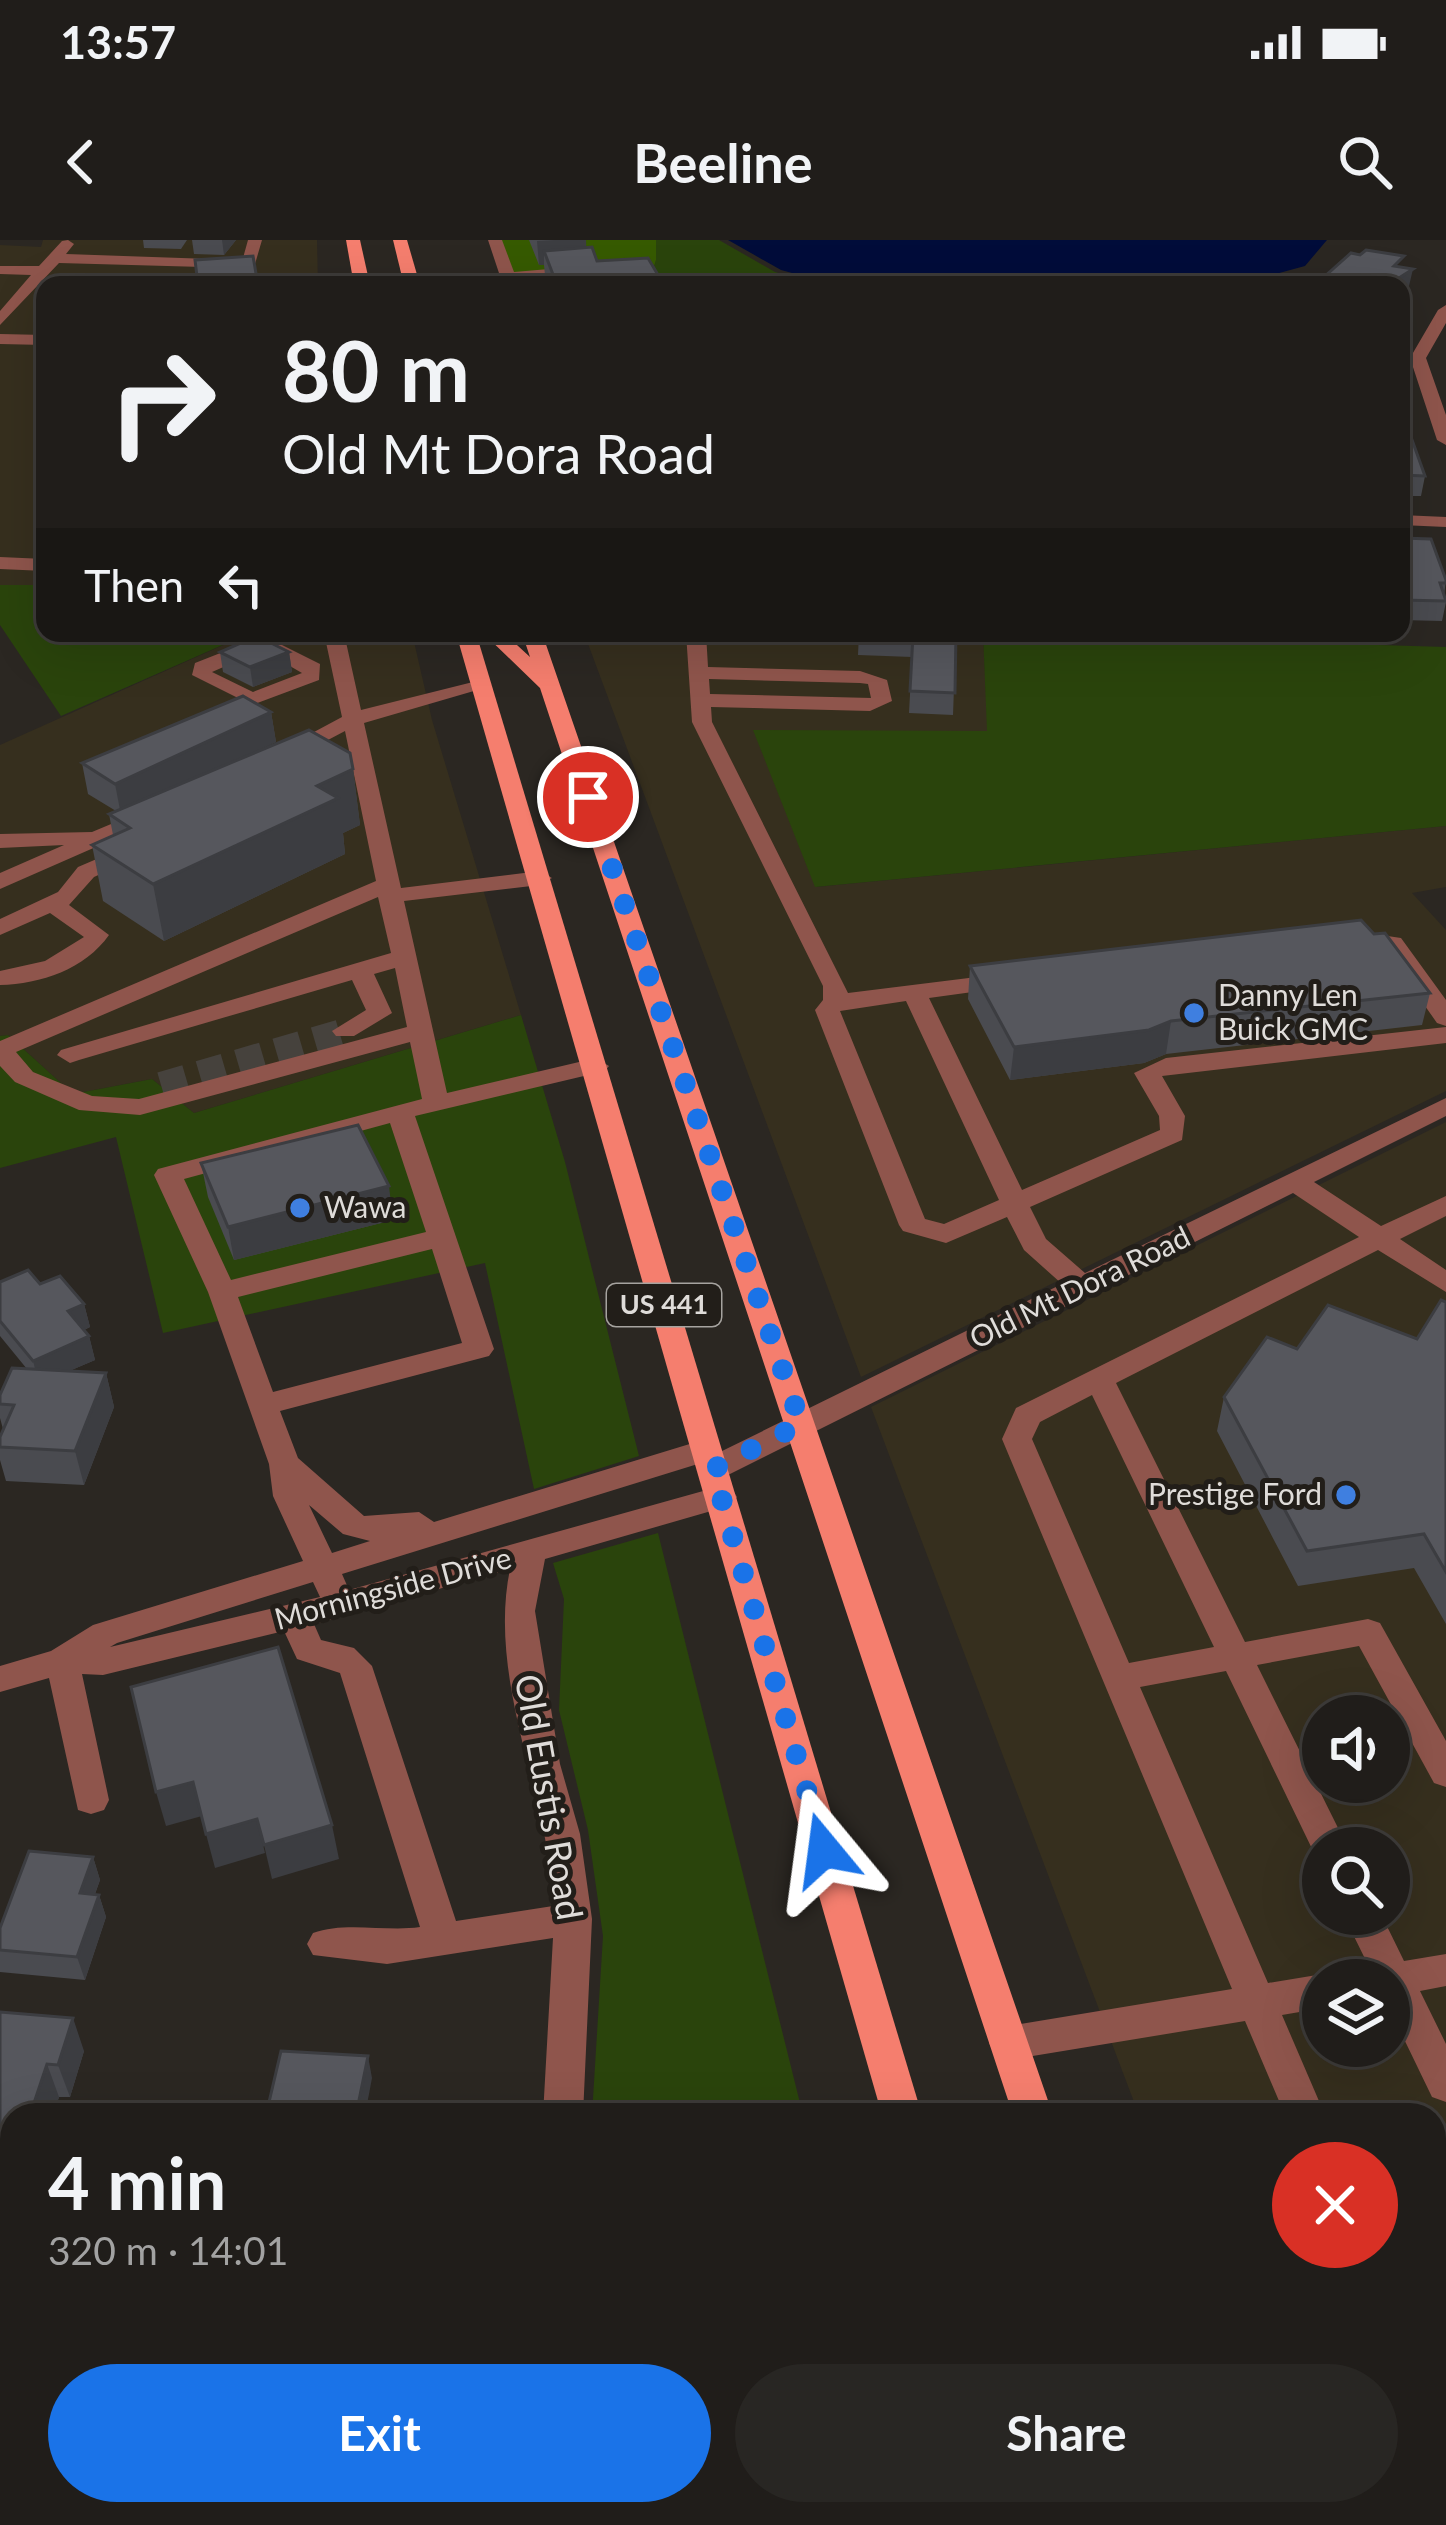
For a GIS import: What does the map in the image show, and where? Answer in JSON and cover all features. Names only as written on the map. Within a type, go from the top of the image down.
[{"type":"main road","points":[[353,240],[360,276]]},
{"type":"main road","points":[[400,240],[410,276]]},
{"type":"main road","name":"US 441","points":[[469,642],[898,2103]]},
{"type":"main road","points":[[503,642],[550,687]]},
{"type":"main road","name":"US 441","points":[[535,642],[1029,2103]]},
{"type":"street","points":[[39,276],[69,240]]},
{"type":"street","points":[[111,260],[127,240]]},
{"type":"street","points":[[0,270],[111,260],[239,264],[250,261],[255,240]]},
{"type":"street","points":[[495,240],[507,274]]},
{"type":"street","points":[[507,274],[573,256]]},
{"type":"street","points":[[507,274],[593,269]]},
{"type":"street","points":[[0,320],[36,279]]},
{"type":"street","points":[[0,290],[26,290]]},
{"type":"street","points":[[1446,311],[1418,358],[1446,440]]},
{"type":"street","points":[[0,339],[36,340]]},
{"type":"street","points":[[1410,520],[1446,521]]},
{"type":"street","points":[[0,563],[36,565]]},
{"type":"street","points":[[261,642],[313,668],[311,676],[252,698],[202,675],[202,667],[261,642]]},
{"type":"street","points":[[336,642],[355,769],[436,1103]]},
{"type":"street","points":[[696,642],[703,722],[835,986],[836,1002]]},
{"type":"street","points":[[700,673],[860,677],[877,680],[882,701],[870,705],[700,700]]},
{"type":"street","points":[[255,768],[351,720],[417,699],[481,686]]},
{"type":"street","points":[[0,882],[174,805]]},
{"type":"street","points":[[0,841],[75,839],[113,830]]},
{"type":"street","points":[[0,928],[66,897],[86,872],[157,839]]},
{"type":"street","points":[[419,1032],[140,1108],[88,1104],[24,1077],[0,1050],[388,891],[540,878]]},
{"type":"street","points":[[0,978],[17,979],[90,947],[97,935],[52,904]]},
{"type":"street","points":[[1335,940],[1393,943],[1446,1018]]},
{"type":"street","points":[[70,1055],[402,958]]},
{"type":"street","points":[[345,1031],[380,1013],[360,970]]},
{"type":"street","points":[[1031,978],[836,1002],[827,1010],[913,1225],[946,1234],[1173,1134],[1172,1116],[1148,1073],[1166,1066],[1446,1035]]},
{"type":"street","points":[[914,992],[1034,1244],[1082,1286]]},
{"type":"street","points":[[340,1605],[289,1496],[285,1464],[222,1292],[167,1175],[400,1112],[596,1066]]},
{"type":"street","points":[[88,1104],[161,1085]]},
{"type":"street","name":"Old Mt Dora Road","points":[[713,1472],[801,1424],[1446,1106]]},
{"type":"street","points":[[263,1405],[479,1349],[400,1112]]},
{"type":"street","points":[[1296,1181],[1446,1283]]},
{"type":"street","points":[[1300,2103],[1017,1439],[1027,1415],[1446,1205]]},
{"type":"street","points":[[222,1292],[442,1237]]},
{"type":"street","points":[[1099,1379],[1320,1827]]},
{"type":"street","points":[[285,1464],[314,1486],[332,1514],[359,1528],[391,1531],[508,1498],[531,1495],[544,1502]]},
{"type":"street","name":"Morningside Drive","points":[[0,1679],[62,1661],[105,1634],[544,1502],[713,1472]]},
{"type":"street","name":"Morningside Drive","points":[[62,1661],[104,1662],[530,1553],[713,1472]]},
{"type":"street","name":"Old Eustis Road","points":[[530,1553],[518,1612],[542,1764],[562,1834],[573,1919],[564,2103]]},
{"type":"street","points":[[294,1616],[309,1650],[342,1657],[355,1666],[443,1940]]},
{"type":"street","points":[[1118,1678],[1368,1632],[1446,1774]]},
{"type":"street","points":[[62,1661],[91,1800]]},
{"type":"street","points":[[326,1943],[387,1948],[573,1919]]},
{"type":"street","points":[[1410,1977],[1446,1970]]},
{"type":"street","points":[[1009,2043],[1302,1994]]},
{"type":"street","points":[[1410,2016],[1446,2084]]},
{"type":"shaded area","points":[[43,240],[317,240],[318,276],[36,276],[36,585],[0,585],[0,245],[41,247]]},
{"type":"shaded area","points":[[728,240],[1327,240],[1305,266],[1268,276],[803,276],[781,270]]},
{"type":"shaded area","points":[[230,642],[414,642],[432,720],[521,1015],[194,1113],[152,1079],[73,1094],[8,1035],[0,1036],[0,745]]},
{"type":"shaded area","points":[[587,642],[983,642],[988,731],[816,887],[1446,826],[1446,887],[1412,893],[1446,930],[1446,1091],[861,1377]]},
{"type":"shaded area","points":[[1446,1122],[1446,2103],[1134,2103],[871,1407]]},
{"type":"green space","points":[[498,240],[656,240],[651,276],[510,276]]},
{"type":"green space","points":[[656,240],[719,240],[789,276],[651,276]]},
{"type":"green space","points":[[0,585],[36,585],[36,642],[230,642],[61,716],[0,625]]},
{"type":"green space","points":[[983,642],[1446,647],[1446,826],[815,887],[753,730],[987,731]]},
{"type":"green space","points":[[521,1015],[565,1162],[639,1456],[534,1489],[485,1263],[163,1333],[116,1137],[0,1168],[0,1036],[8,1035],[73,1094],[152,1079],[194,1113]]},
{"type":"green space","points":[[658,1533],[800,2103],[593,2103],[603,1936],[588,1830],[559,1710],[564,1599],[553,1563]]},
{"type":"building","points":[[592,247],[597,261],[648,258],[659,276],[554,276],[544,251]]},
{"type":"building","points":[[1366,250],[1404,256],[1394,266],[1413,269],[1402,276],[1325,276],[1351,253],[1360,255]]},
{"type":"building","points":[[253,256],[256,276],[197,276],[195,260]]},
{"type":"building","points":[[1410,434],[1425,476],[1410,475]]},
{"type":"building","points":[[1410,538],[1431,539],[1446,580],[1440,583],[1446,601],[1410,600]]},
{"type":"building","points":[[243,642],[269,642],[289,652],[250,667],[220,652]]},
{"type":"building","points":[[913,642],[956,642],[955,693],[910,691]]},
{"type":"building","points":[[243,696],[271,712],[115,784],[82,763]]},
{"type":"building","points":[[309,730],[350,753],[353,769],[317,786],[338,798],[153,884],[92,845],[130,828],[109,814]]},
{"type":"building","points":[[1361,920],[1374,934],[1385,933],[1430,993],[1171,1021],[1149,1030],[1014,1047],[970,966]]},
{"type":"building","points":[[358,1125],[389,1186],[228,1227],[201,1163]]},
{"type":"building","points":[[28,1270],[40,1284],[60,1276],[84,1304],[68,1311],[89,1336],[33,1361],[0,1321],[0,1282]]},
{"type":"building","name":"Prestige Ford","points":[[1441,1300],[1446,1302],[1446,1572],[1424,1534],[1307,1551],[1224,1397],[1267,1337],[1297,1349],[1328,1305],[1417,1339]]},
{"type":"building","points":[[12,1368],[106,1373],[75,1451],[0,1447],[14,1405],[0,1404],[0,1395]]},
{"type":"building","points":[[278,1647],[332,1825],[264,1845],[257,1819],[206,1834],[193,1782],[156,1792],[131,1687]]},
{"type":"building","points":[[29,1851],[93,1857],[80,1893],[99,1895],[77,1957],[0,1950],[0,1928]]},
{"type":"building","points":[[0,2012],[73,2018],[58,2065],[47,2064],[34,2103],[0,2103]]},
{"type":"building","points":[[281,2051],[368,2056],[358,2103],[269,2103]]},
{"type":"tunnel","points":[[161,1085],[345,1031]]},
{"type":"place","name":"Danny Len Buick GMC","points":[[1194,1013]]},
{"type":"place","name":"Wawa","points":[[300,1208]]},
{"type":"place","name":"Prestige Ford","points":[[1346,1495]]},
{"type":"route","points":[[588,797],[801,1424],[713,1469],[824,1850]]}]
